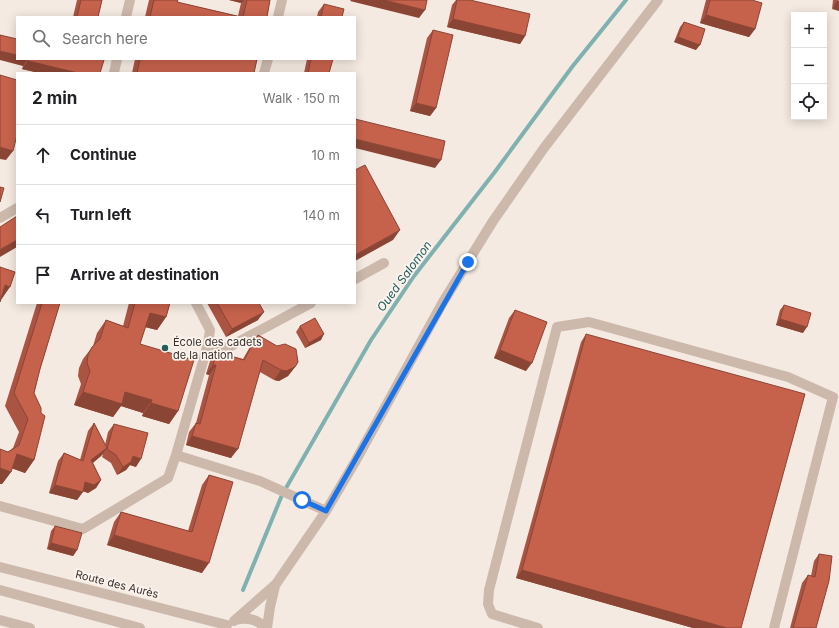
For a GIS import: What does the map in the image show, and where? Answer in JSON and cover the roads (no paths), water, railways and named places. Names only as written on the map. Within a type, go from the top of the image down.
[{"type":"street","points":[[126,16],[130,0]]},
{"type":"street","points":[[278,16],[282,0]]},
{"type":"street","points":[[228,624],[276,584],[326,511],[444,302],[493,221],[544,148],[658,0]]},
{"type":"street","points":[[114,72],[117,60]]},
{"type":"street","points":[[264,72],[268,60]]},
{"type":"street","points":[[0,218],[16,209]]},
{"type":"street","points":[[356,277],[384,263]]},
{"type":"street","points":[[0,506],[83,529],[168,478],[206,350],[210,330],[197,304]]},
{"type":"street","points":[[206,350],[229,347],[309,304]]},
{"type":"street","points":[[538,628],[492,614],[488,604],[489,590],[557,327],[589,322],[788,377],[833,397],[774,628]]},
{"type":"street","points":[[176,455],[268,484],[326,511]]},
{"type":"street","name":"Route des Aurès","points":[[0,566],[228,624],[248,618],[256,620],[266,628]]},
{"type":"street","points":[[266,628],[276,584]]},
{"type":"street","points":[[0,590],[140,628]]},
{"type":"street","points":[[0,620],[30,628]]},
{"type":"waterway","name":"Oued Salomon","points":[[243,590],[282,495],[371,340],[414,276],[494,173],[572,67],[626,0]]},
{"type":"place","name":"École des cadets de la nation","points":[[165,348]]}]
